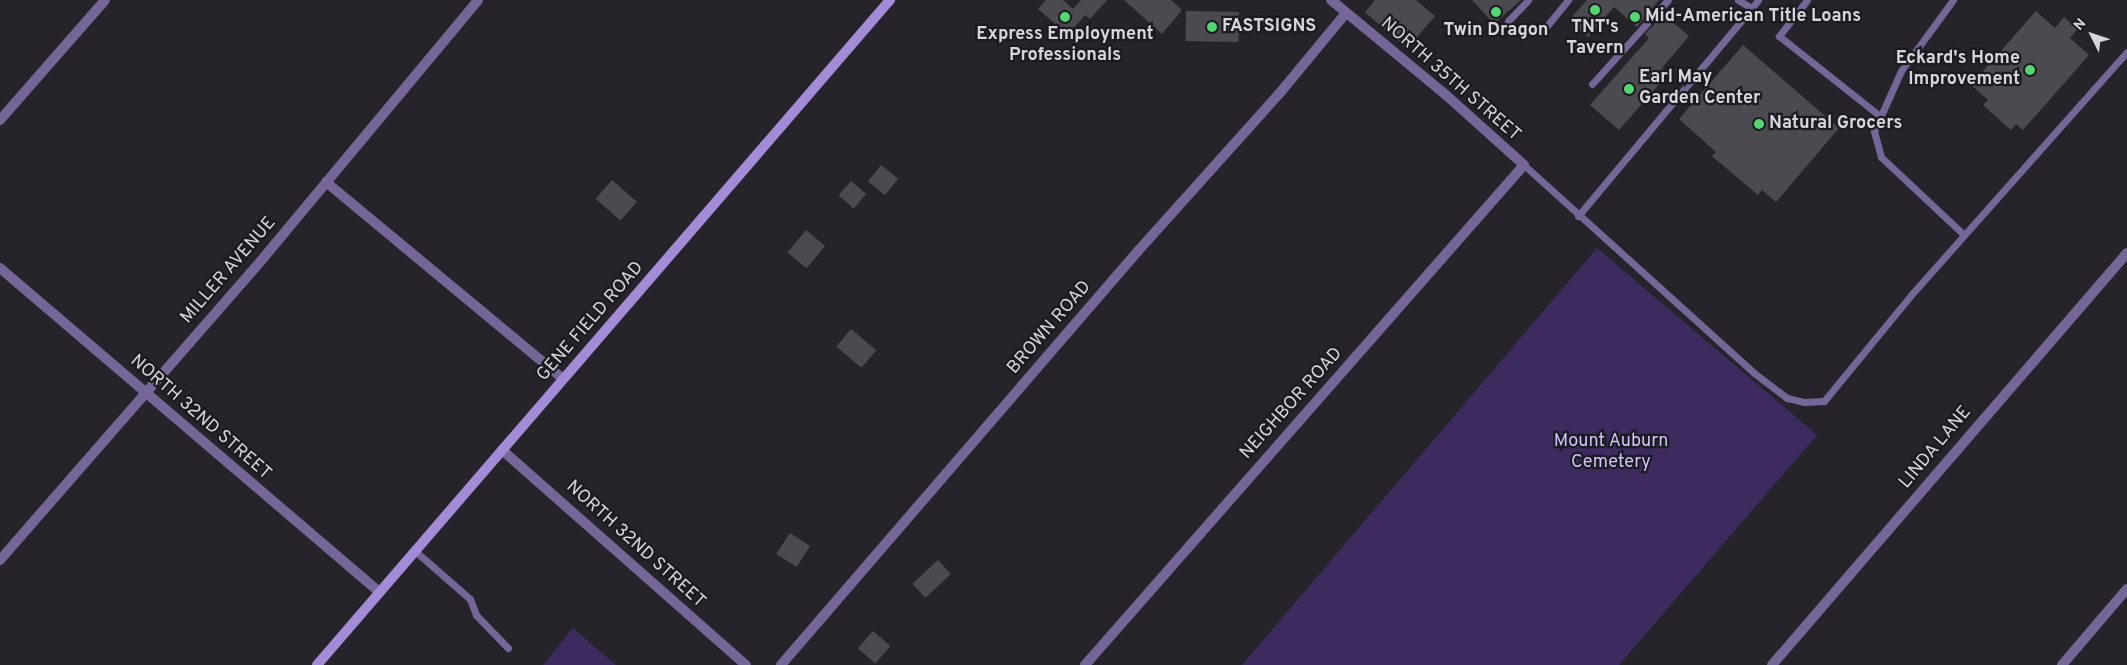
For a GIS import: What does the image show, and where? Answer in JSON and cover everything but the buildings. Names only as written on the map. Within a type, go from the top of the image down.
[{"type":"street","points":[[0,120],[105,0]]},
{"type":"street","name":"MILLER AVENUE","points":[[0,560],[326,182],[478,0]]},
{"type":"street","name":"GENE FIELD ROAD","points":[[317,665],[890,0]]},
{"type":"street","name":"NORTH 35TH STREET","points":[[1330,0],[1446,95],[1524,165]]},
{"type":"street","name":"BROWN ROAD","points":[[780,665],[1131,258],[1279,94],[1346,13]]},
{"type":"street","name":"NEIGHBOR ROAD","points":[[1084,665],[1524,165]]},
{"type":"street","points":[[326,182],[563,379]]},
{"type":"street","name":"LINDA LANE","points":[[1772,665],[2127,253]]},
{"type":"street","name":"NORTH 32ND STREET","points":[[0,268],[380,592]]},
{"type":"street","name":"NORTH 32ND STREET","points":[[502,450],[746,665]]},
{"type":"street","points":[[2062,665],[2127,589]]},
{"type":"lane","points":[[1508,21],[1528,0]]},
{"type":"lane","points":[[1541,33],[1568,0]]},
{"type":"lane","points":[[1592,84],[1668,0]]},
{"type":"lane","points":[[1738,0],[1752,8]]},
{"type":"lane","points":[[1578,216],[1758,0]]},
{"type":"lane","points":[[1807,0],[1779,36],[1880,116]]},
{"type":"lane","points":[[1953,0],[1901,70],[1874,130],[1882,157],[1964,236]]},
{"type":"lane","points":[[1524,165],[1578,216],[1754,373],[1787,398],[1804,402],[1824,401],[1964,236],[2127,52]]},
{"type":"lane","points":[[416,551],[470,599],[476,615],[508,648]]},
{"type":"green space","name":"Mount Auburn Cemetery","points":[[1597,248],[1817,435],[1619,665],[1242,665]]},
{"type":"green space","points":[[573,628],[616,665],[543,665]]},
{"type":"place","name":"TNT's Tavern","points":[[1595,10]]},
{"type":"place","name":"Twin Dragon","points":[[1496,12]]},
{"type":"place","name":"Express Employment Professionals","points":[[1065,17]]},
{"type":"place","name":"Mid-American Title Loans","points":[[1635,17]]},
{"type":"place","name":"FASTSIGNS","points":[[1212,27]]},
{"type":"place","name":"Eckard's Home Improvement","points":[[2030,70]]},
{"type":"place","name":"Earl May Garden Center","points":[[1629,89]]},
{"type":"place","name":"Natural Grocers","points":[[1759,124]]}]
